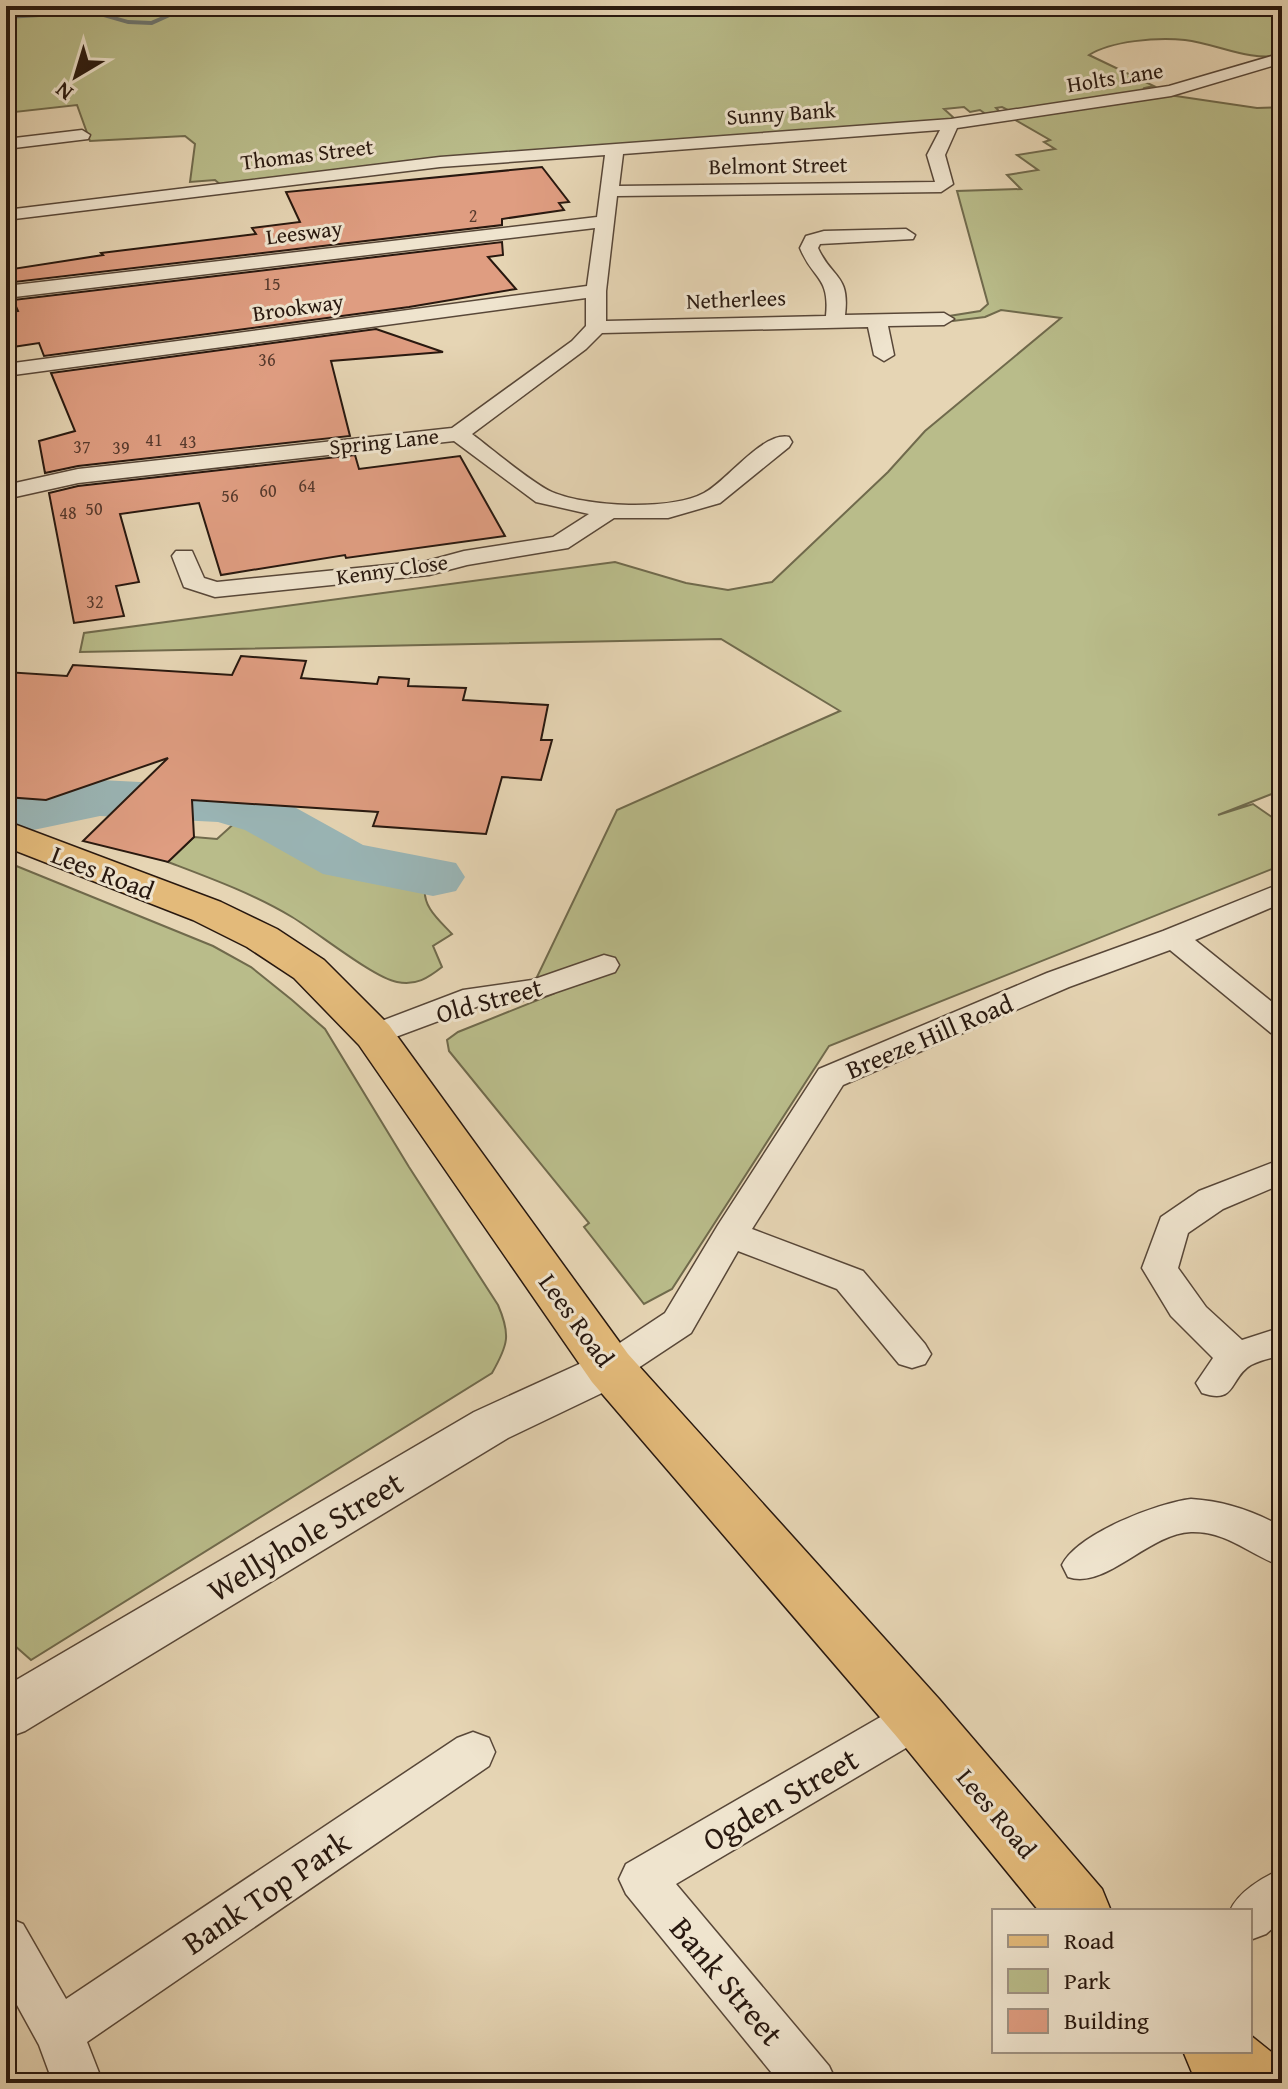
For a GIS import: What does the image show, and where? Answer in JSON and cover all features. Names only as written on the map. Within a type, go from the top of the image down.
[{"type":"main road","name":"Lees Road","points":[[6,833],[207,911],[262,938],[309,969],[374,1035],[610,1368],[918,1718],[1077,1909]]},
{"type":"main road","points":[[1219,2053],[1256,2083]]},
{"type":"street","name":"Holts Lane","points":[[951,124],[1171,91],[1282,58]]},
{"type":"street","name":"Sunny Bank","points":[[615,147],[951,124]]},
{"type":"street","name":"Belmont Street","points":[[611,191],[941,187],[944,184],[936,155],[951,124]]},
{"type":"street","points":[[6,144],[82,135]]},
{"type":"street","points":[[596,327],[596,291],[615,147]]},
{"type":"street","name":"Thomas Street","points":[[6,215],[440,162],[615,147]]},
{"type":"street","name":"Leesway","points":[[6,292],[607,221]]},
{"type":"street","points":[[835,320],[838,299],[836,281],[812,258],[809,248],[813,240],[824,237],[906,235]]},
{"type":"street","name":"Brookway","points":[[6,370],[596,291]]},
{"type":"street","name":"Netherlees","points":[[596,327],[835,320],[877,323],[944,319]]},
{"type":"street","points":[[877,323],[884,355]]},
{"type":"street","name":"Spring Lane","points":[[6,492],[93,474],[458,434],[579,345],[596,327]]},
{"type":"street","points":[[458,434],[544,497],[609,511],[668,511],[712,498],[781,442]]},
{"type":"street","name":"Kenny Close","points":[[184,556],[193,582],[215,590],[429,568],[464,558],[560,543],[609,511]]},
{"type":"street","name":"Breeze Hill Road","points":[[610,1368],[678,1323],[730,1234],[831,1077],[1058,980],[1174,938],[1282,892]]},
{"type":"street","points":[[1174,938],[1282,1026]]},
{"type":"street","name":"Old Street","points":[[374,1035],[474,997],[536,989],[604,965]]},
{"type":"street","points":[[1282,1171],[1211,1200],[1173,1226],[1160,1268],[1173,1295],[1197,1324],[1226,1370],[1282,1341]]},
{"type":"street","points":[[730,1234],[850,1280],[912,1354]]},
{"type":"street","name":"Wellyhole Street","points":[[6,1714],[491,1425],[610,1368]]},
{"type":"street","points":[[1082,1565],[1160,1522],[1198,1515],[1237,1522],[1268,1537],[1282,1549]]},
{"type":"street","name":"Ogden Street","points":[[642,1879],[918,1718]]},
{"type":"street","name":"Bank Top Park","points":[[59,2032],[473,1752]]},
{"type":"street","name":"Bank Street","points":[[642,1879],[812,2083]]},
{"type":"street","points":[[1252,1916],[1282,1891]]},
{"type":"street","points":[[6,1940],[59,2032],[78,2083]]},
{"type":"green space","points":[[6,6],[1282,6],[1282,55],[1258,56],[1185,40],[1135,41],[1109,46],[1089,55],[1154,86],[1144,88],[1142,93],[1012,112],[1002,107],[996,108],[1001,113],[987,115],[980,110],[970,112],[964,107],[944,109],[955,119],[222,186],[215,180],[190,182],[195,144],[185,136],[90,141],[77,105],[6,113]]},
{"type":"green space","points":[[1169,95],[1257,108],[1282,107],[1282,790],[1218,815],[1253,804],[1282,824],[1282,865],[829,1046],[672,1289],[644,1304],[584,1227],[589,1223],[449,1051],[447,1040],[458,1032],[553,994],[536,979],[617,810],[840,711],[721,639],[80,652],[84,633],[615,562],[686,583],[728,590],[772,582],[888,472],[925,431],[1061,318],[1001,310],[985,317],[953,321],[949,316],[980,311],[988,304],[957,191],[1021,189],[1007,175],[1038,170],[1017,155],[1055,149],[1044,142],[1050,140],[1012,118]]},
{"type":"green space","points":[[238,820],[265,825],[288,835],[343,869],[373,878],[425,886],[429,907],[452,934],[433,946],[442,967],[416,982],[387,979],[277,909],[168,862],[194,837],[217,839]]},
{"type":"green space","points":[[6,864],[213,946],[251,967],[325,1029],[498,1305],[506,1332],[502,1355],[492,1373],[31,1660],[6,1638]]},
{"type":"building","points":[[542,167],[569,202],[559,203],[564,210],[502,219],[502,225],[6,283],[6,270],[103,255],[101,253],[256,234],[252,228],[300,222],[286,192]]},
{"type":"building","points":[[502,242],[503,255],[488,257],[516,289],[409,307],[44,356],[39,343],[6,348],[6,313],[18,311],[13,300]]},
{"type":"building","points":[[376,329],[443,352],[331,361],[350,436],[78,466],[45,473],[39,441],[75,431],[51,373]]},
{"type":"building","points":[[355,455],[359,469],[460,456],[505,536],[346,558],[345,555],[221,575],[199,503],[120,514],[139,582],[116,586],[124,616],[74,623],[49,493],[78,486]]},
{"type":"building","points":[[241,656],[306,661],[301,678],[377,684],[379,677],[409,679],[408,686],[466,688],[463,700],[548,705],[541,740],[552,740],[541,780],[502,777],[486,834],[373,826],[378,812],[192,800],[194,837],[168,862],[83,841],[168,758],[46,800],[6,797],[6,672],[67,676],[73,665],[232,675]]},
{"type":"waterway","points":[[6,17],[56,14],[67,10],[93,12],[128,22],[152,23],[191,6]]},
{"type":"waterway","points":[[875,6],[943,11],[1027,6]]},
{"type":"waterway","points":[[1070,6],[1134,15],[1227,6]]},
{"type":"waterway","points":[[19,815],[100,798],[221,804],[267,817],[345,861],[433,877]]}]
